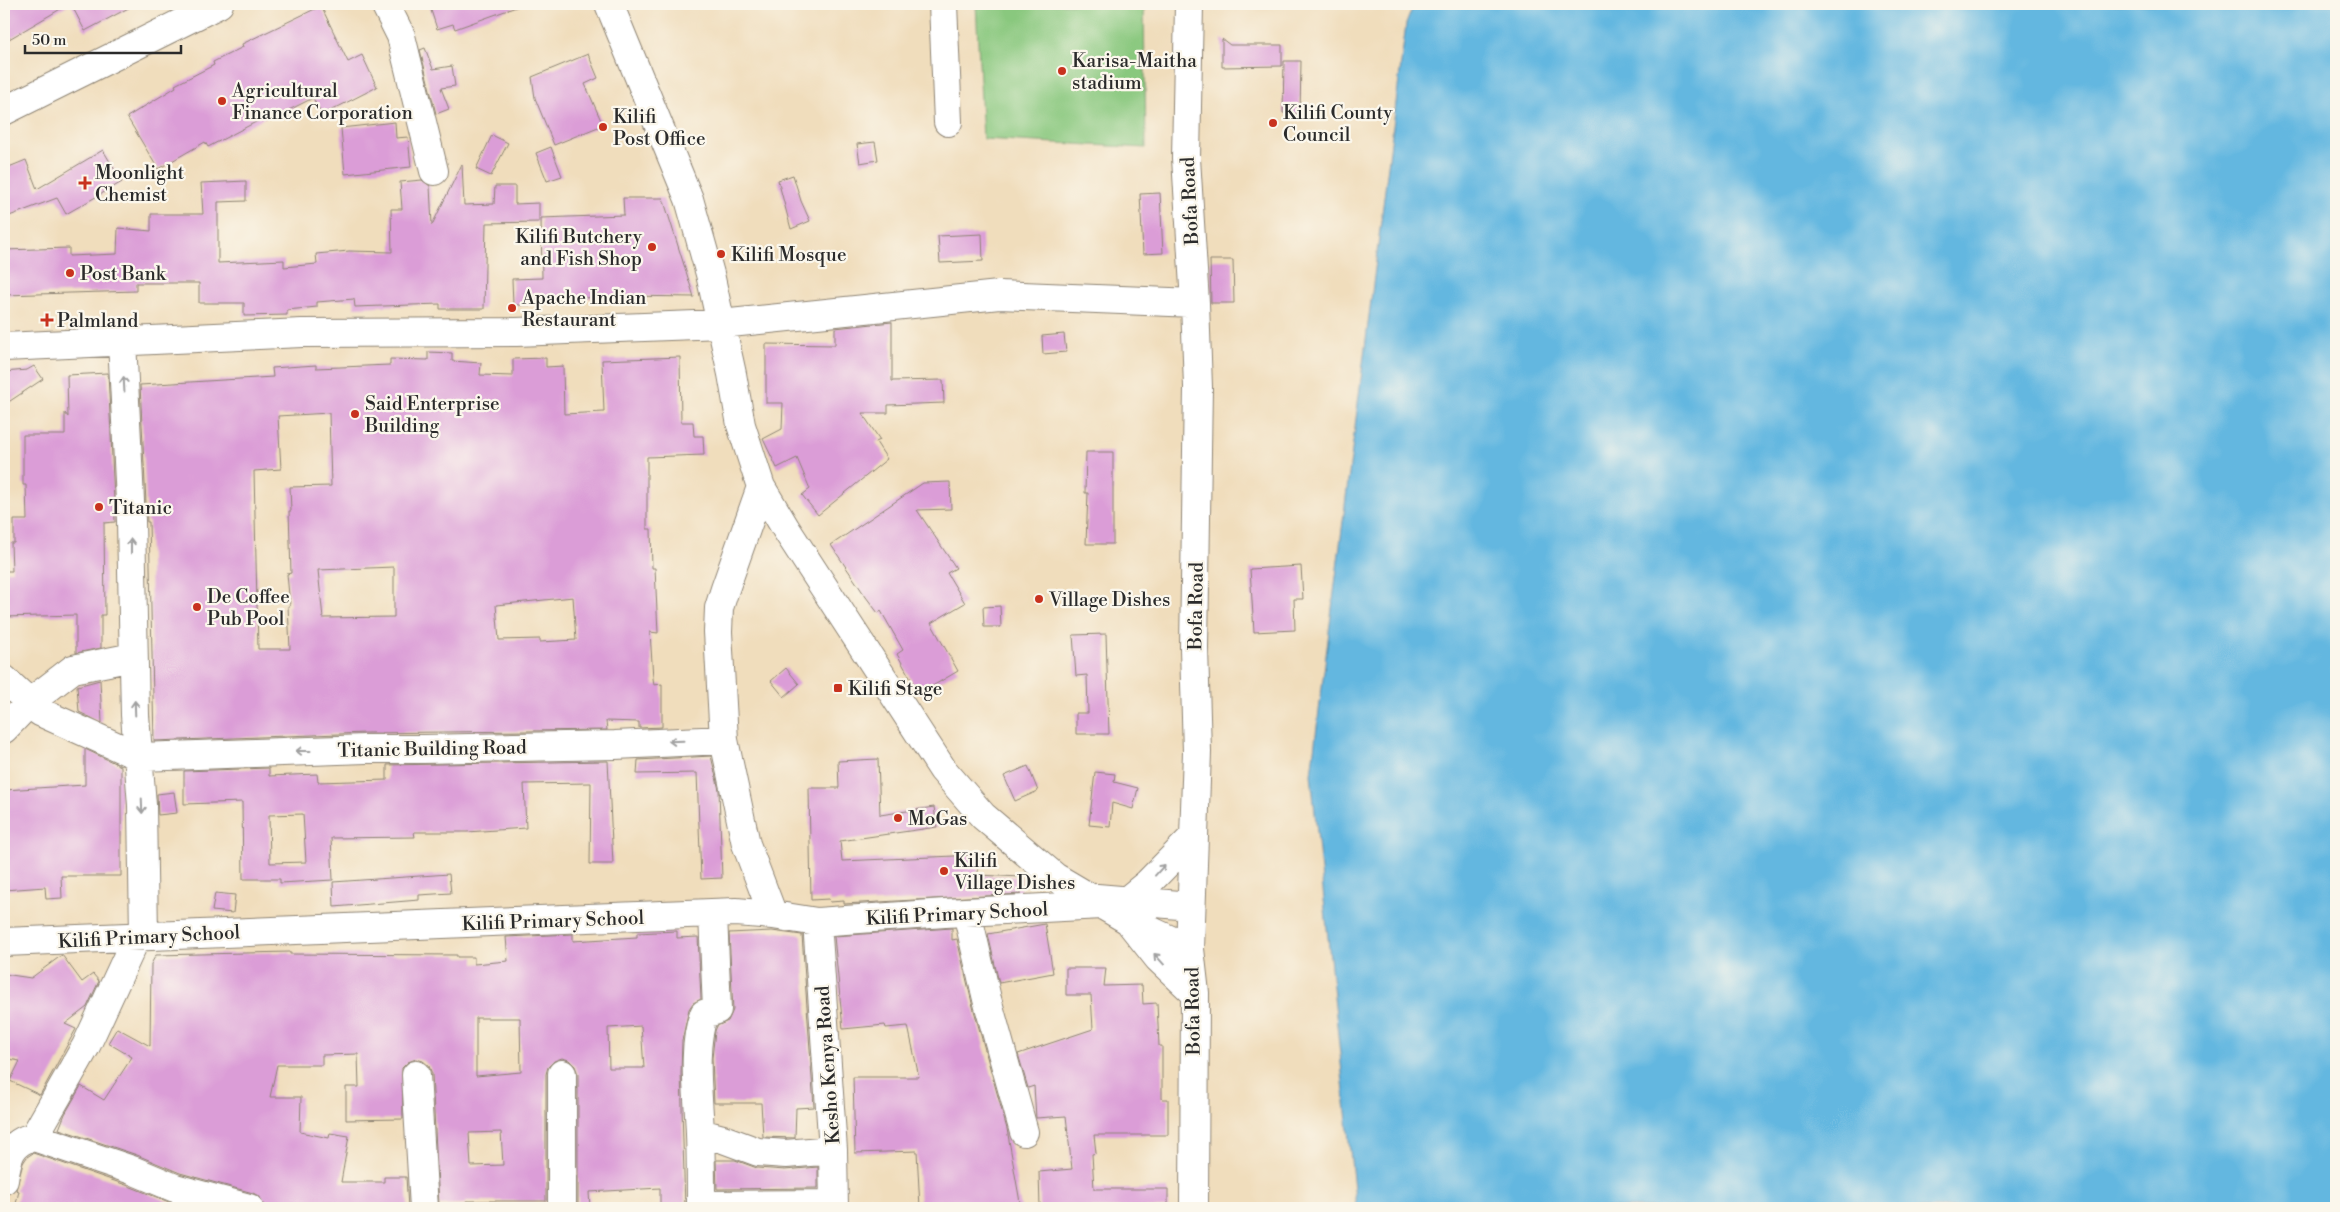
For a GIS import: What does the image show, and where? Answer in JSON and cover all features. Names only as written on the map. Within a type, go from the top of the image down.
[{"type":"street","points":[[4,111],[219,4]]},
{"type":"street","points":[[385,4],[401,36],[434,171]]},
{"type":"street","points":[[609,4],[689,199],[710,274],[741,425],[761,488],[818,580],[942,770],[983,816],[1055,877],[1190,949]]},
{"type":"street","points":[[943,4],[948,122]]},
{"type":"street","name":"Bofa Road","points":[[1189,4],[1186,158],[1198,387],[1194,648],[1197,752],[1190,949],[1194,992],[1194,1208]]},
{"type":"street","points":[[4,347],[302,333],[516,332],[721,324],[999,295],[1195,303]]},
{"type":"street","points":[[34,1137],[86,1046],[141,936],[140,757],[133,657],[131,521],[122,340]]},
{"type":"street","points":[[761,488],[719,608],[718,632],[724,740],[746,844],[773,915]]},
{"type":"street","points":[[4,729],[29,703],[72,669],[133,657]]},
{"type":"street","points":[[4,679],[40,712],[140,757]]},
{"type":"street","name":"Titanic Building Road","points":[[140,757],[290,751],[616,745],[724,740]]},
{"type":"street","points":[[1110,905],[1148,883],[1193,837]]},
{"type":"street","points":[[1110,905],[1158,958],[1194,992]]},
{"type":"street","name":"Kilifi Primary School","points":[[4,942],[736,912],[773,915],[817,922],[1110,905],[1192,906]]},
{"type":"street","points":[[967,912],[987,1000],[1024,1132]]},
{"type":"street","points":[[713,914],[717,1010],[704,1014],[701,1024],[698,1093],[701,1207],[834,1206]]},
{"type":"street","name":"Kesho Kenya Road","points":[[817,922],[833,1150],[834,1206]]},
{"type":"street","points":[[562,1074],[562,1208]]},
{"type":"street","points":[[416,1075],[424,1208]]},
{"type":"street","points":[[700,1133],[758,1152],[786,1154],[833,1150]]},
{"type":"street","points":[[5,1165],[14,1145],[22,1140],[34,1137],[132,1170],[175,1188],[250,1208]]},
{"type":"green space","name":"Karisa-Maitha stadium","points":[[976,4],[1144,4],[1146,148],[983,139]]},
{"type":"water","points":[[1414,4],[2336,4],[2336,1208],[1356,1208],[1311,774],[1406,24]]},
{"type":"building","points":[[4,4],[69,4],[4,42]]},
{"type":"building","points":[[71,4],[136,4],[85,31]]},
{"type":"building","points":[[429,4],[518,4],[519,6],[455,29],[453,24],[437,29]]},
{"type":"building","points":[[321,6],[348,62],[362,55],[377,87],[322,115],[313,98],[277,116],[275,112],[208,147],[205,142],[158,169],[127,117],[176,87],[175,85],[214,65],[213,62],[243,47],[242,44]]},
{"type":"building","points":[[1222,39],[1230,45],[1282,45],[1282,66],[1222,67]]},
{"type":"building","points":[[425,48],[433,69],[452,66],[455,86],[441,88],[449,109],[436,114],[420,50]]},
{"type":"building","points":[[588,54],[598,78],[585,84],[603,125],[554,145],[535,98],[532,77]]},
{"type":"building","points":[[1284,61],[1301,61],[1300,114],[1283,113]]},
{"type":"building","points":[[395,122],[396,138],[408,137],[411,167],[345,174],[341,128]]},
{"type":"building","points":[[492,135],[508,143],[491,176],[476,169]]},
{"type":"building","points":[[875,142],[878,160],[860,163],[857,144]]},
{"type":"building","points":[[551,147],[562,176],[547,181],[536,153]]},
{"type":"building","points":[[103,150],[122,182],[66,214],[57,198],[4,218],[4,169],[26,160],[37,189]]},
{"type":"building","points":[[462,164],[464,205],[494,204],[495,186],[515,186],[515,204],[539,203],[539,222],[486,223],[484,309],[440,309],[440,304],[355,307],[354,299],[317,302],[317,307],[287,310],[287,315],[244,316],[244,303],[199,303],[199,283],[136,283],[136,291],[4,295],[4,250],[69,248],[69,256],[117,254],[118,228],[151,231],[151,214],[203,214],[201,183],[246,181],[246,201],[218,202],[218,263],[284,260],[284,267],[317,264],[316,254],[349,251],[392,252],[391,209],[402,209],[400,182],[422,180],[430,186],[432,225]]},
{"type":"building","points":[[793,175],[801,201],[810,221],[791,229],[778,180]]},
{"type":"building","points":[[1160,193],[1163,253],[1143,254],[1140,194]]},
{"type":"building","points":[[623,198],[663,198],[694,297],[624,296],[539,300],[539,305],[513,305],[512,279],[542,278],[541,218],[624,215]]},
{"type":"building","points":[[982,234],[983,261],[940,263],[938,236]]},
{"type":"building","points":[[1210,260],[1233,260],[1234,303],[1211,303]]},
{"type":"building","points":[[892,322],[892,381],[943,380],[944,403],[888,405],[888,413],[862,413],[880,440],[876,442],[887,459],[818,515],[802,495],[810,489],[797,458],[777,468],[763,439],[782,429],[783,403],[766,403],[766,344],[835,345],[835,328]]},
{"type":"building","points":[[1064,334],[1066,352],[1043,354],[1042,336]]},
{"type":"building","points":[[428,352],[452,353],[452,361],[481,363],[480,375],[513,376],[513,359],[546,358],[546,367],[563,366],[564,414],[604,412],[602,360],[680,357],[681,422],[693,422],[694,436],[703,436],[704,455],[647,457],[647,529],[651,529],[652,568],[655,568],[658,633],[650,632],[654,685],[662,684],[662,727],[639,728],[639,722],[606,721],[607,730],[365,733],[154,741],[149,522],[147,522],[140,385],[273,377],[272,368],[316,365],[316,368],[390,365],[390,359],[428,360]],"holes":[[[329,413],[331,486],[290,487],[291,573],[287,574],[290,606],[288,606],[290,649],[258,649],[254,471],[281,469],[278,416]],[[394,567],[394,617],[323,618],[318,570]],[[573,597],[576,640],[540,642],[540,639],[499,640],[496,605]]]},
{"type":"building","points":[[34,366],[43,379],[4,405],[4,372],[27,370]]},
{"type":"building","points":[[108,373],[115,522],[104,523],[105,615],[101,615],[101,648],[76,653],[76,615],[4,617],[4,571],[12,571],[11,543],[14,543],[14,520],[27,520],[26,485],[23,485],[23,435],[65,435],[65,413],[68,417],[67,375]]},
{"type":"building","points":[[1086,452],[1113,452],[1113,544],[1086,544],[1088,493],[1085,493]]},
{"type":"building","points":[[950,482],[951,509],[917,510],[956,568],[947,573],[965,603],[931,623],[958,671],[919,694],[897,654],[903,650],[881,611],[878,613],[831,545],[923,483]]},
{"type":"building","points":[[1301,566],[1303,599],[1294,599],[1295,630],[1254,632],[1250,569]]},
{"type":"building","points":[[1000,606],[1001,627],[984,627],[983,607]]},
{"type":"building","points":[[1106,634],[1109,734],[1076,734],[1076,713],[1088,713],[1087,675],[1076,676],[1073,635]]},
{"type":"building","points":[[786,668],[799,684],[784,697],[771,681]]},
{"type":"building","points":[[100,680],[102,723],[79,712],[77,686]]},
{"type":"building","points":[[85,749],[121,766],[121,876],[61,876],[62,898],[46,899],[45,887],[4,890],[4,790],[85,785]]},
{"type":"building","points":[[711,756],[719,790],[722,878],[701,879],[697,773],[637,774],[638,760]]},
{"type":"building","points":[[878,759],[880,815],[934,807],[937,827],[840,841],[842,861],[977,855],[978,875],[1021,877],[1020,894],[844,904],[844,901],[830,902],[829,899],[811,900],[809,788],[839,788],[838,761]]},
{"type":"building","points":[[608,761],[613,864],[590,864],[591,783],[524,784],[526,828],[467,832],[414,832],[415,837],[331,838],[333,880],[280,883],[280,879],[243,879],[242,802],[184,804],[184,771],[269,768],[269,776],[317,774],[318,782],[387,780],[387,765]],"holes":[[[303,814],[306,862],[270,863],[269,815]]]},
{"type":"building","points":[[1028,766],[1038,791],[1015,801],[1004,776]]},
{"type":"building","points":[[1095,772],[1115,774],[1114,782],[1138,788],[1133,809],[1112,803],[1110,827],[1089,825]]},
{"type":"building","points":[[174,792],[177,813],[158,815],[157,794]]},
{"type":"building","points":[[449,874],[451,893],[419,895],[419,900],[334,907],[333,882]]},
{"type":"building","points":[[215,893],[235,895],[233,913],[212,911]]},
{"type":"building","points":[[1045,924],[1053,973],[999,983],[988,934]]},
{"type":"building","points":[[952,928],[952,940],[957,939],[972,1003],[1007,1129],[1021,1208],[920,1208],[917,1151],[855,1153],[853,1077],[919,1077],[908,1026],[886,1028],[885,1025],[843,1029],[834,936]]},
{"type":"building","points":[[677,931],[677,938],[698,937],[701,999],[693,1003],[689,1009],[682,1041],[681,1074],[685,1208],[660,1208],[660,1188],[589,1192],[590,1208],[578,1208],[578,1074],[575,1066],[569,1060],[562,1058],[554,1061],[548,1067],[546,1074],[546,1201],[466,1201],[466,1204],[439,1205],[432,1074],[429,1066],[423,1061],[416,1059],[408,1062],[402,1068],[403,1119],[346,1120],[346,1087],[359,1087],[358,1054],[322,1055],[322,1065],[277,1065],[270,1097],[301,1097],[300,1132],[329,1138],[330,1133],[349,1136],[341,1182],[384,1182],[384,1177],[406,1177],[408,1208],[264,1208],[260,1197],[253,1193],[180,1173],[137,1155],[59,1129],[81,1086],[104,1100],[132,1057],[108,1043],[117,1028],[150,1046],[151,964],[156,955],[290,952],[290,954],[457,955],[457,957],[474,957],[474,964],[508,961],[506,937],[573,934],[573,941],[637,937],[637,933]],"holes":[[[476,1018],[520,1018],[521,1072],[476,1076]],[[641,1026],[644,1068],[609,1068],[608,1028]],[[501,1132],[503,1165],[471,1166],[469,1133]]]},
{"type":"building","points":[[772,931],[802,935],[814,1107],[796,1108],[795,1138],[763,1137],[761,1103],[714,1103],[712,1058],[715,1031],[717,1026],[728,1021],[733,1010],[729,933]]},
{"type":"building","points":[[62,955],[82,982],[93,974],[99,981],[87,1007],[65,1024],[76,1029],[40,1095],[10,1081],[20,1061],[4,1058],[4,974],[31,978]]},
{"type":"building","points":[[1066,968],[1106,968],[1104,986],[1142,985],[1143,1004],[1157,1003],[1159,1046],[1162,1046],[1162,1099],[1168,1099],[1168,1135],[1094,1135],[1096,1153],[1092,1154],[1094,1189],[1168,1189],[1168,1208],[1040,1208],[1039,1172],[1072,1169],[1066,1116],[1036,1118],[1034,1086],[1028,1088],[1018,1054],[1093,1029],[1091,995],[1066,995]]},
{"type":"building","points":[[33,1153],[190,1208],[15,1208],[19,1191],[16,1190],[23,1163]]},
{"type":"building","points":[[716,1160],[735,1160],[757,1168],[785,1170],[818,1167],[818,1188],[717,1189]]},
{"type":"place","name":"Karisa-Maitha stadium","points":[[1062,71]]},
{"type":"place","name":"Agricultural Finance Corporation","points":[[222,101]]},
{"type":"place","name":"Kilifi County Council","points":[[1273,123]]},
{"type":"place","name":"Kilifi Post Office","points":[[603,127]]},
{"type":"place","name":"Moonlight Chemist","points":[[85,183]]},
{"type":"place","name":"Kilifi Butchery and Fish Shop","points":[[652,247]]},
{"type":"place","name":"Kilifi Mosque","points":[[721,254]]},
{"type":"place","name":"Post Bank","points":[[70,273]]},
{"type":"place","name":"Apache Indian Restaurant","points":[[512,308]]},
{"type":"place","name":"Palmland","points":[[47,320]]},
{"type":"place","name":"Said Enterprise Building","points":[[355,414]]},
{"type":"place","name":"Titanic","points":[[99,507]]},
{"type":"place","name":"Village Dishes","points":[[1039,599]]},
{"type":"place","name":"De Coffee Pub Pool","points":[[197,607]]},
{"type":"place","name":"Kilifi Stage","points":[[838,688]]},
{"type":"place","name":"MoGas","points":[[898,818]]},
{"type":"place","name":"Kilifi Village Dishes","points":[[944,871]]}]
